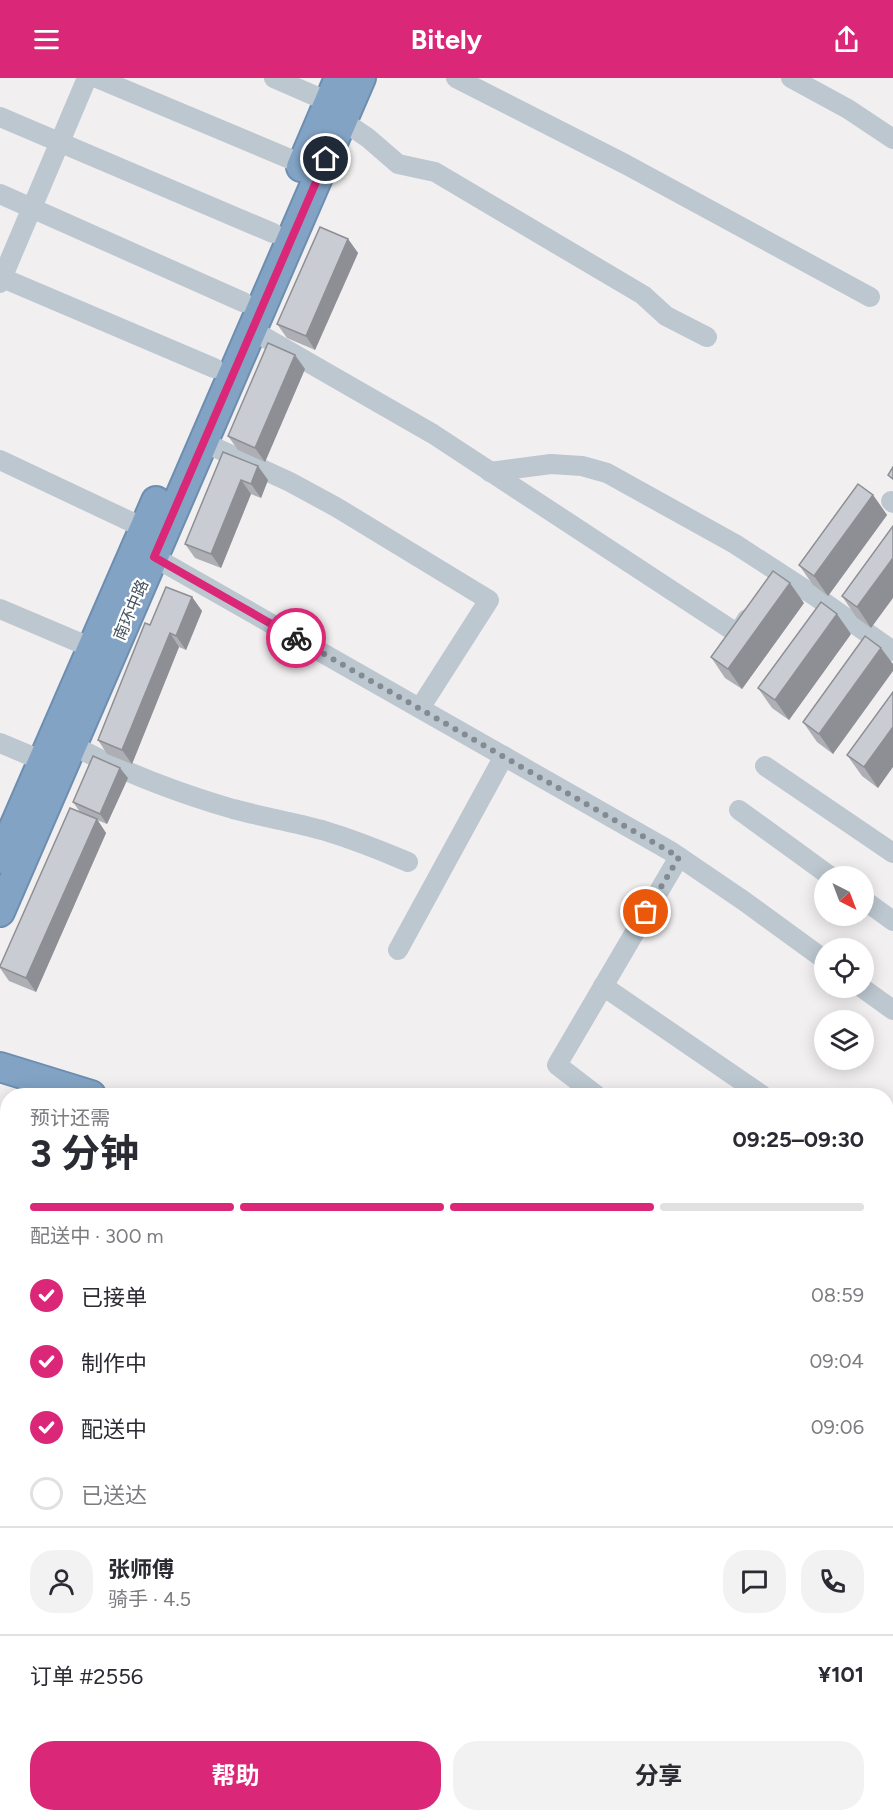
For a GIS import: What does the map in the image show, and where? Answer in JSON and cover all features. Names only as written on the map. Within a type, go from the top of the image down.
[{"type":"highway","name":"南环中路","points":[[0,859],[302,164],[337,100],[362,78]]},
{"type":"highway","name":"南环中路","points":[[0,912],[252,330],[337,100]]},
{"type":"highway","points":[[0,1067],[68,1088]]},
{"type":"street","points":[[87,78],[1,280],[214,368]]},
{"type":"street","points":[[97,78],[302,164]]},
{"type":"street","points":[[274,78],[337,100],[368,138],[398,164],[435,172],[643,295],[666,316],[707,337]]},
{"type":"street","points":[[456,78],[625,164],[870,297]]},
{"type":"street","points":[[791,78],[848,109],[893,139]]},
{"type":"street","points":[[0,117],[273,233]]},
{"type":"street","points":[[0,194],[243,302]]},
{"type":"street","points":[[252,330],[433,434],[738,633],[755,607]]},
{"type":"street","points":[[203,442],[290,482],[336,507],[489,600],[420,708]]},
{"type":"street","points":[[0,460],[144,528]]},
{"type":"street","points":[[490,472],[551,464],[582,466],[608,473],[735,544],[893,651]]},
{"type":"street","points":[[154,557],[679,857],[814,952]]},
{"type":"street","points":[[767,590],[779,572]]},
{"type":"street","points":[[0,609],[92,648]]},
{"type":"street","points":[[0,743],[43,761]]},
{"type":"street","points":[[72,745],[107,764],[140,777],[232,808],[322,830],[363,843],[408,862]]},
{"type":"street","points":[[398,950],[504,756]]},
{"type":"street","points":[[765,766],[893,853]]},
{"type":"street","points":[[739,810],[816,866]]},
{"type":"street","points":[[587,1088],[557,1065],[679,857]]},
{"type":"street","points":[[874,907],[893,921]]},
{"type":"street","points":[[603,986],[752,1088]]},
{"type":"street","points":[[874,996],[893,1010]]},
{"type":"building","points":[[320,227],[348,239],[306,336],[277,324]]},
{"type":"building","points":[[268,343],[295,355],[255,448],[228,436]]},
{"type":"building","points":[[223,452],[258,466],[251,484],[241,480],[211,554],[185,544]]},
{"type":"building","points":[[893,467],[893,479],[888,475]]},
{"type":"building","points":[[858,484],[873,495],[814,576],[799,565]]},
{"type":"building","points":[[893,526],[893,558],[857,607],[842,596]]},
{"type":"building","points":[[773,571],[790,583],[728,669],[711,657]]},
{"type":"building","points":[[166,587],[192,597],[176,636],[170,633],[122,750],[98,740],[145,623],[150,625]]},
{"type":"building","points":[[821,602],[837,614],[775,700],[758,688]]},
{"type":"building","points":[[865,636],[881,648],[819,734],[803,722]]},
{"type":"building","points":[[893,692],[893,727],[864,767],[847,755]]},
{"type":"building","points":[[93,756],[120,768],[100,814],[73,802]]},
{"type":"building","points":[[70,808],[97,819],[26,978],[0,966]]},
{"type":"way so far","points":[[296,638],[679,857],[646,912]]},
{"type":"route","points":[[296,638],[154,557],[326,159]]}]
